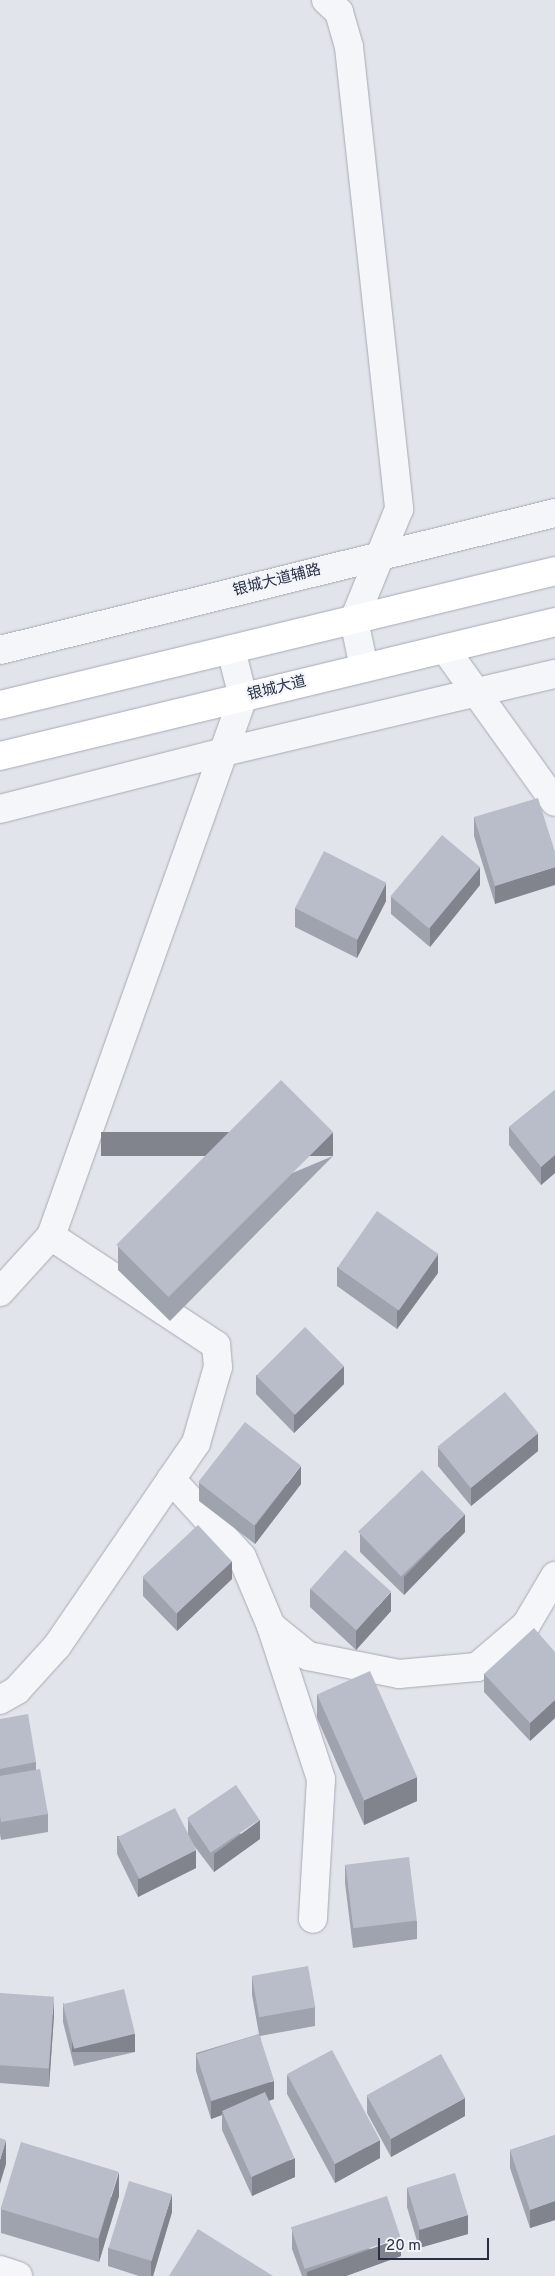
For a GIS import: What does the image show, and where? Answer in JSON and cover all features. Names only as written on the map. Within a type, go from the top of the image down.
[{"type":"main road","points":[[0,704],[555,571]]},
{"type":"main road","name":"银城大道","points":[[0,756],[555,622]]},
{"type":"street","points":[[326,0],[339,12],[349,47],[399,509],[354,620],[364,668]]},
{"type":"street","name":"银城大道辅路","points":[[0,650],[555,513]]},
{"type":"street","points":[[445,649],[555,802]]},
{"type":"street","points":[[0,1292],[51,1236],[244,697],[231,650]]},
{"type":"street","points":[[0,809],[224,752],[555,674]]},
{"type":"street","points":[[0,1700],[17,1690],[57,1646],[196,1443],[218,1367],[216,1345],[51,1236]]},
{"type":"street","points":[[172,1479],[242,1557],[271,1626],[322,1779],[313,1919]]},
{"type":"street","points":[[271,1626],[308,1656],[399,1674],[477,1667],[526,1625],[555,1576]]},
{"type":"street","points":[[0,2270],[18,2276]]},
{"type":"building","points":[[538,798],[555,852],[555,867],[495,886],[474,817]]},
{"type":"building","points":[[442,835],[480,867],[429,928],[391,896]]},
{"type":"building","points":[[324,851],[386,883],[357,940],[295,908]]},
{"type":"building","points":[[281,1080],[333,1132],[169,1297],[116,1245]]},
{"type":"building","points":[[555,1090],[555,1155],[541,1167],[509,1127]]},
{"type":"building","points":[[377,1211],[438,1254],[399,1311],[337,1268]]},
{"type":"building","points":[[305,1327],[344,1366],[295,1415],[256,1376]]},
{"type":"building","points":[[505,1392],[538,1433],[471,1488],[437,1447]]},
{"type":"building","points":[[245,1422],[301,1466],[254,1526],[198,1482]]},
{"type":"building","points":[[422,1470],[465,1515],[401,1576],[358,1532]]},
{"type":"building","points":[[198,1525],[232,1562],[177,1613],[142,1577]]},
{"type":"building","points":[[345,1550],[391,1591],[356,1630],[310,1589]]},
{"type":"building","points":[[534,1628],[555,1652],[555,1700],[530,1723],[484,1674]]},
{"type":"building","points":[[370,1671],[417,1777],[364,1801],[317,1695]]},
{"type":"building","points":[[28,1714],[36,1762],[0,1769],[0,1719]]},
{"type":"building","points":[[40,1769],[48,1814],[1,1822],[0,1776]]},
{"type":"building","points":[[236,1785],[259,1820],[211,1853],[187,1818]]},
{"type":"building","points":[[175,1808],[196,1850],[139,1879],[118,1837]]},
{"type":"building","points":[[409,1857],[417,1921],[353,1928],[345,1865]]},
{"type":"building","points":[[308,1966],[315,2007],[259,2017],[252,1976]]},
{"type":"building","points":[[124,1989],[135,2034],[74,2049],[63,2004]]},
{"type":"building","points":[[0,1993],[54,1997],[49,2069],[0,2065]]},
{"type":"building","points":[[259,2034],[274,2081],[211,2101],[196,2054]]},
{"type":"building","points":[[332,2050],[380,2140],[335,2164],[287,2074]]},
{"type":"building","points":[[441,2054],[465,2098],[391,2139],[367,2095]]},
{"type":"building","points":[[265,2092],[294,2158],[251,2177],[222,2111]]},
{"type":"building","points":[[555,2135],[555,2201],[530,2210],[510,2150]]},
{"type":"building","points":[[0,2138],[6,2140],[0,2160]]},
{"type":"building","points":[[21,2142],[119,2172],[98,2239],[1,2209]]},
{"type":"building","points":[[455,2173],[468,2215],[420,2230],[407,2188]]},
{"type":"building","points":[[129,2181],[172,2194],[152,2261],[109,2248]]},
{"type":"building","points":[[387,2196],[401,2238],[305,2269],[291,2227]]},
{"type":"building","points":[[198,2229],[273,2276],[169,2276]]}]
